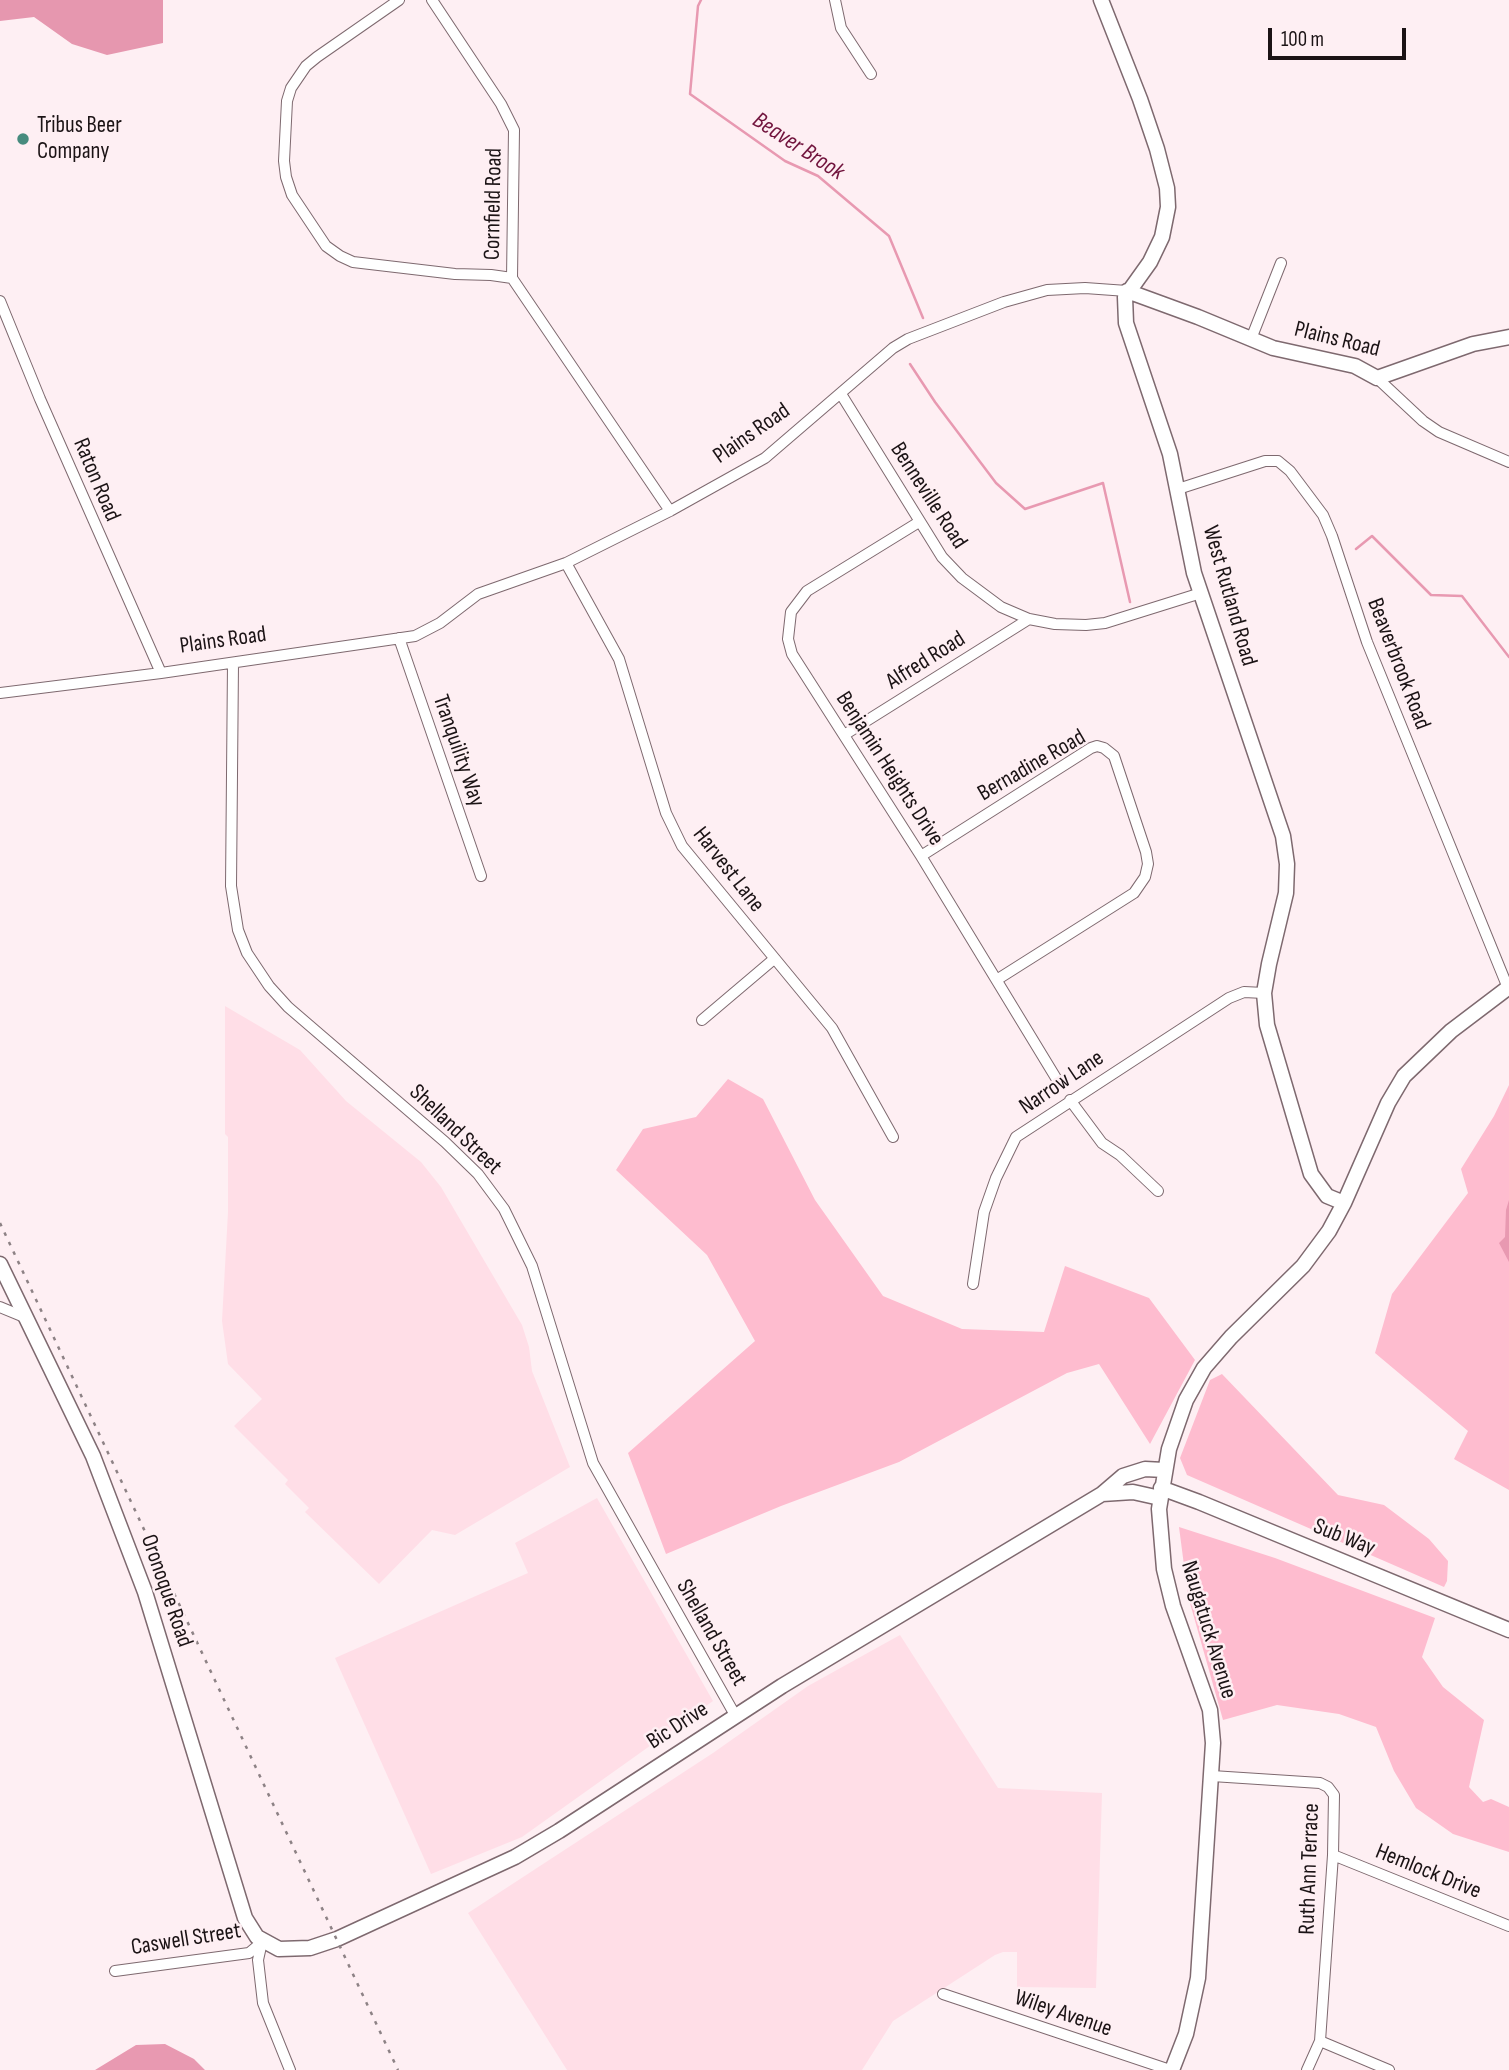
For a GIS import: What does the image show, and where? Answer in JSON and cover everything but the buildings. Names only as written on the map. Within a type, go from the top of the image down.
[{"type":"main road","points":[[1101,0],[1140,99],[1167,188],[1168,207],[1162,237],[1150,262],[1127,291]]},
{"type":"main road","name":"Plains Road","points":[[1127,291],[1251,339],[1287,351],[1355,366],[1377,378],[1473,344],[1509,337]]},
{"type":"main road","name":"West Rutland Road","points":[[1127,291],[1123,304],[1126,323],[1170,454],[1187,544],[1200,593],[1269,793],[1286,852],[1286,893],[1264,993],[1267,1025],[1308,1166],[1324,1193],[1344,1203]]},
{"type":"main road","name":"Naugatuck Avenue","points":[[1171,2070],[1186,2034],[1198,1978],[1213,1742],[1211,1717],[1168,1588],[1161,1544],[1164,1471],[1180,1416],[1204,1368],[1303,1266],[1329,1231],[1388,1103],[1404,1076],[1457,1026],[1508,988]]},
{"type":"main road","name":"Oronoque Road","points":[[0,1265],[93,1456],[145,1592],[245,1918],[252,1932],[262,1942]]},
{"type":"main road","name":"Bic Drive","points":[[262,1942],[287,1950],[321,1945],[489,1870],[559,1831],[736,1716],[1102,1494],[1113,1482],[1134,1471],[1164,1471]]},
{"type":"main road","name":"Bic Drive","points":[[1102,1494],[1161,1493]]},
{"type":"main road","name":"Sub Way","points":[[1161,1493],[1199,1502],[1509,1630]]},
{"type":"street","points":[[399,0],[317,57],[306,66],[291,88],[287,101],[284,161],[292,195],[326,246],[340,257],[353,262],[512,278]]},
{"type":"street","name":"Cornfield Road","points":[[432,0],[501,104],[514,130],[512,278],[670,510]]},
{"type":"street","points":[[835,0],[841,28],[871,74]]},
{"type":"street","points":[[1251,339],[1281,263]]},
{"type":"street","name":"Plains Road","points":[[0,693],[233,663],[399,638],[428,631],[478,594],[566,563],[765,458],[893,348],[908,339],[1029,294],[1063,288],[1127,291]]},
{"type":"street","name":"Raton Road","points":[[0,301],[161,673]]},
{"type":"street","points":[[1377,378],[1423,421],[1439,432],[1509,462]]},
{"type":"street","name":"Benneville Road","points":[[841,394],[942,557],[984,597],[1002,607],[1029,618],[1055,624],[1105,622],[1200,593]]},
{"type":"street","name":"Beaverbrook Road","points":[[1178,489],[1265,461],[1278,461],[1290,471],[1322,514],[1332,536],[1367,642],[1508,988]]},
{"type":"street","name":"Benjamin Heights Drive","points":[[919,522],[807,591],[791,612],[788,639],[792,654],[998,979],[1056,1078]]},
{"type":"street","name":"Harvest Lane","points":[[566,563],[622,666],[666,813],[676,836],[689,856],[832,1028],[893,1137]]},
{"type":"street","name":"Alfred Road","points":[[844,735],[1029,618]]},
{"type":"street","name":"Tranquility Way","points":[[399,638],[481,876]]},
{"type":"street","name":"Shelland Street","points":[[233,663],[231,886],[238,930],[247,953],[269,986],[288,1007],[445,1142],[478,1174],[504,1209],[532,1266],[593,1463],[736,1716]]},
{"type":"street","name":"Bernadine Road","points":[[921,856],[1091,748],[1104,748],[1114,756],[1146,852],[1148,864],[1145,877],[1133,892],[998,979]]},
{"type":"street","points":[[702,1020],[774,959]]},
{"type":"street","name":"Narrow Lane","points":[[973,1284],[984,1212],[996,1178],[1016,1138],[1229,998],[1244,992],[1264,993]]},
{"type":"street","points":[[1070,1100],[1102,1143],[1120,1155],[1158,1191]]},
{"type":"street","points":[[0,1307],[24,1317]]},
{"type":"street","name":"Ruth Ann Terrace","points":[[1212,1776],[1326,1785],[1335,1799],[1320,2041],[1307,2070]]},
{"type":"street","name":"Hemlock Drive","points":[[1333,1855],[1509,1926]]},
{"type":"street","points":[[262,1942],[258,1959],[263,2003],[290,2070]]},
{"type":"street","name":"Caswell Street","points":[[115,1971],[249,1953],[262,1942]]},
{"type":"street","name":"Wiley Avenue","points":[[943,1994],[1171,2070]]},
{"type":"street","points":[[1320,2041],[1389,2070]]},
{"type":"shaded area","points":[[0,0],[163,0],[163,43],[107,55],[72,44],[34,17],[0,21]]},
{"type":"shaded area","points":[[225,1006],[300,1050],[346,1101],[421,1162],[441,1187],[522,1325],[529,1347],[532,1371],[570,1467],[455,1535],[432,1530],[379,1584],[305,1512],[309,1508],[285,1484],[288,1480],[234,1426],[262,1399],[228,1364],[222,1321],[228,1212]]},
{"type":"shaded area","points":[[728,1079],[763,1099],[815,1200],[883,1296],[962,1329],[1044,1332],[1065,1266],[1149,1298],[1195,1360],[1150,1444],[1099,1364],[1067,1373],[899,1462],[781,1506],[666,1554],[628,1453],[755,1341],[707,1255],[616,1170],[643,1129],[696,1117]]},
{"type":"shaded area","points":[[1509,1085],[1509,1490],[1454,1459],[1468,1431],[1375,1353],[1392,1294],[1468,1193],[1461,1169],[1494,1116]]},
{"type":"shaded area","points":[[1509,1200],[1509,1262],[1499,1243],[1505,1237]]},
{"type":"shaded area","points":[[1222,1374],[1338,1495],[1384,1505],[1429,1539],[1448,1561],[1444,1587],[1187,1475],[1180,1458],[1210,1380]]},
{"type":"shaded area","points":[[597,1498],[713,1701],[522,1837],[431,1874],[335,1658],[528,1573],[515,1543]]},
{"type":"shaded area","points":[[1179,1527],[1275,1558],[1435,1618],[1422,1657],[1443,1687],[1484,1720],[1469,1787],[1483,1802],[1491,1799],[1509,1807],[1509,1852],[1453,1834],[1416,1808],[1394,1771],[1376,1727],[1339,1714],[1277,1705],[1223,1720],[1188,1596]]},
{"type":"shaded area","points":[[900,1635],[998,1788],[1102,1793],[1096,1988],[1017,1987],[1017,1952],[1003,1952],[893,2021],[862,2070],[567,2070],[468,1913],[713,1753],[808,1686]]},
{"type":"shaded area","points":[[165,2044],[194,2059],[205,2070],[95,2070],[136,2045]]},
{"type":"waterway","name":"Beaver Brook","points":[[701,0],[698,6],[690,94],[785,161],[818,176],[889,236],[923,318]]},
{"type":"waterway","name":"Beaver Brook","points":[[910,364],[996,483],[1025,509],[1103,483],[1130,602]]},
{"type":"waterway","name":"Beaver Brook","points":[[1356,549],[1372,536],[1431,595],[1462,596],[1509,657]]},
{"type":"railway","points":[[0,1223],[398,2070]]},
{"type":"place","name":"Tribus Beer Company","points":[[23,139]]}]
